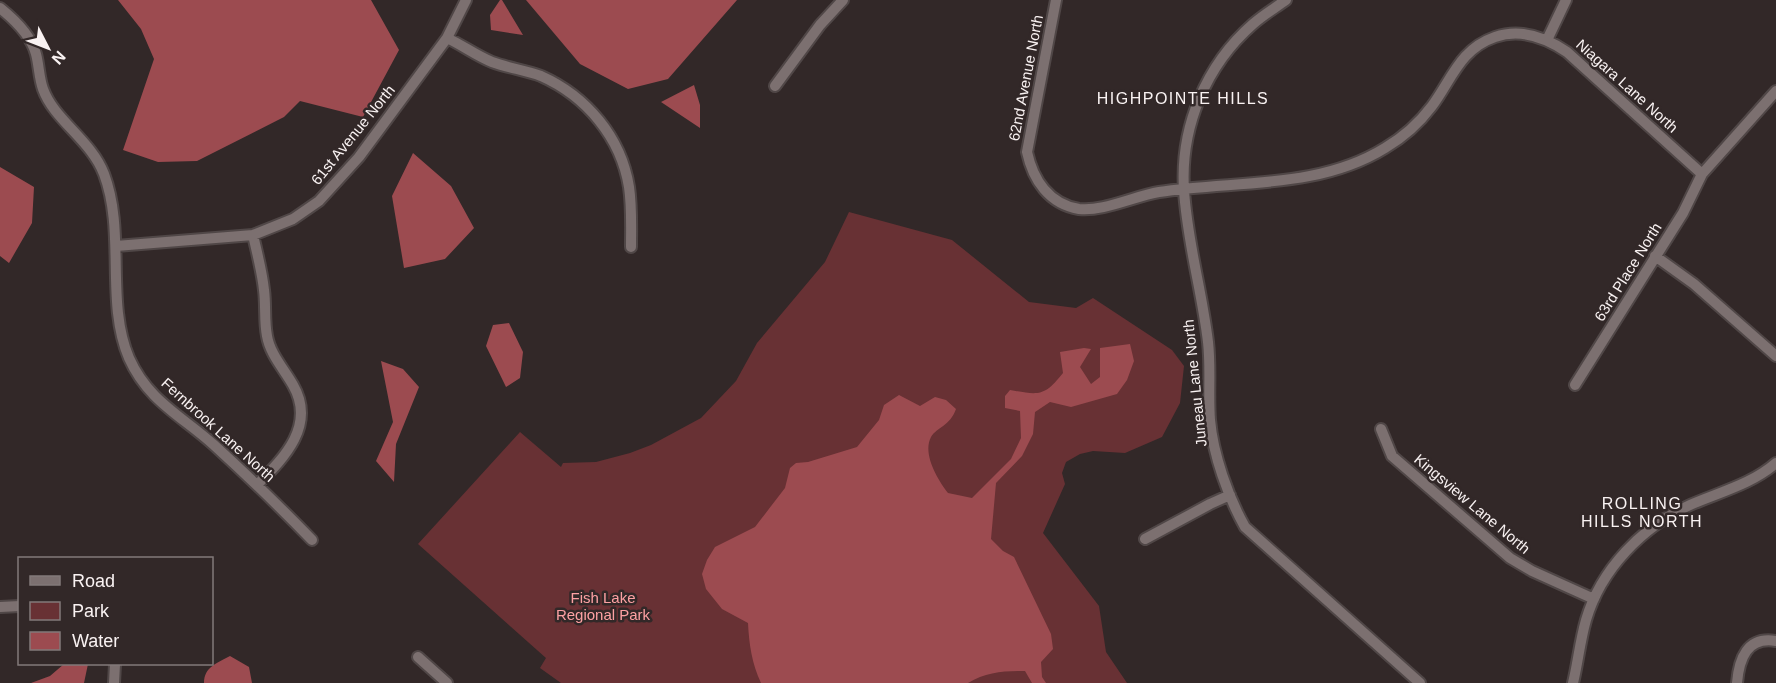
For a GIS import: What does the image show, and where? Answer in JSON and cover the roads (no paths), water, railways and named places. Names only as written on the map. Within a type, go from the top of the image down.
[{"type":"street","name":"61st Avenue North","points":[[116,246],[253,235],[293,219],[325,194],[359,157],[447,38],[466,0]]},
{"type":"street","points":[[775,87],[819,25],[843,0]]},
{"type":"street","name":"62nd Avenue North","points":[[1056,0],[1027,152],[1030,169],[1038,183],[1063,204],[1079,209],[1096,208],[1136,196],[1184,190]]},
{"type":"street","name":"Juneau Lane North","points":[[1286,0],[1253,24],[1232,46],[1214,70],[1199,98],[1189,127],[1184,158],[1184,190],[1208,342],[1210,418],[1213,441],[1230,495],[1245,527],[1420,683]]},
{"type":"street","points":[[1547,40],[1566,0]]},
{"type":"street","name":"Fernbrook Lane North","points":[[0,8],[25,32],[36,52],[43,90],[51,104],[88,145],[104,173],[111,198],[121,330],[128,357],[154,398],[208,440],[258,484],[312,540]]},
{"type":"street","name":"Niagara Lane North","points":[[1184,190],[1300,178],[1330,172],[1359,162],[1386,148],[1430,109],[1464,55],[1495,37],[1514,33],[1532,34],[1567,52],[1702,174]]},
{"type":"street","points":[[447,38],[492,62],[540,76],[568,90],[590,110],[605,128],[621,158],[629,186],[631,247]]},
{"type":"street","name":"63rd Place North","points":[[1575,385],[1683,213],[1702,174],[1776,91]]},
{"type":"street","points":[[253,235],[264,289],[267,336],[274,356],[300,400],[300,426],[292,445],[282,460],[258,484]]},
{"type":"street","points":[[1655,256],[1694,284],[1776,356]]},
{"type":"street","name":"Kingsview Lane North","points":[[1381,429],[1392,456],[1510,558],[1533,572],[1594,599]]},
{"type":"street","points":[[1573,683],[1586,619],[1610,570],[1626,550],[1666,518],[1746,483],[1776,463]]},
{"type":"street","points":[[1145,540],[1230,495]]},
{"type":"street","points":[[0,607],[18,606]]},
{"type":"street","points":[[1737,683],[1741,660],[1746,651],[1753,644],[1767,640],[1776,641]]},
{"type":"street","points":[[418,657],[447,683]]},
{"type":"street","points":[[114,683],[115,665]]},
{"type":"water","points":[[118,0],[371,0],[399,50],[363,117],[300,101],[284,117],[197,161],[158,162],[123,150],[154,59],[141,29]]},
{"type":"water","points":[[500,0],[523,35],[491,30],[490,15]]},
{"type":"water","points":[[526,0],[737,0],[668,79],[628,89],[580,64]]},
{"type":"water","points":[[694,85],[700,105],[700,128],[661,102]]},
{"type":"water","points":[[413,153],[451,186],[474,228],[445,259],[404,268],[392,196]]},
{"type":"water","points":[[0,167],[34,187],[32,223],[9,263],[0,256]]},
{"type":"water","points":[[509,323],[523,352],[520,378],[506,387],[486,346],[493,325]]},
{"type":"water","points":[[1130,344],[1134,361],[1127,380],[1117,394],[1071,407],[1050,402],[1035,412],[1033,434],[1022,456],[996,483],[991,539],[1003,551],[1014,557],[1051,634],[1053,649],[1041,662],[1042,677],[1046,683],[1032,683],[1025,671],[1010,671],[982,676],[968,683],[761,683],[751,654],[748,623],[722,609],[706,589],[702,574],[715,547],[755,527],[785,488],[790,468],[796,463],[808,462],[857,447],[879,420],[884,405],[899,395],[920,406],[935,397],[946,400],[956,409],[947,423],[931,437],[928,451],[932,466],[948,493],[972,498],[1011,459],[1021,438],[1020,411],[1005,408],[1005,396],[1010,390],[1035,393],[1046,390],[1063,373],[1060,352],[1084,348],[1091,349],[1080,367],[1091,384],[1100,377],[1100,348]]},
{"type":"water","points":[[381,361],[403,369],[419,387],[396,444],[394,482],[376,461],[393,422]]},
{"type":"water","points":[[230,656],[249,667],[252,683],[204,683],[209,669]]},
{"type":"water","points":[[63,665],[88,665],[84,683],[31,683],[50,676]]},
{"type":"district","name":"HIGHPOINTE HILLS","points":[[1183,98]]},
{"type":"district","name":"ROLLING HILLS NORTH","points":[[1642,512]]},
{"type":"park label","name":"Fish Lake Regional Park","points":[[603,606]]}]
